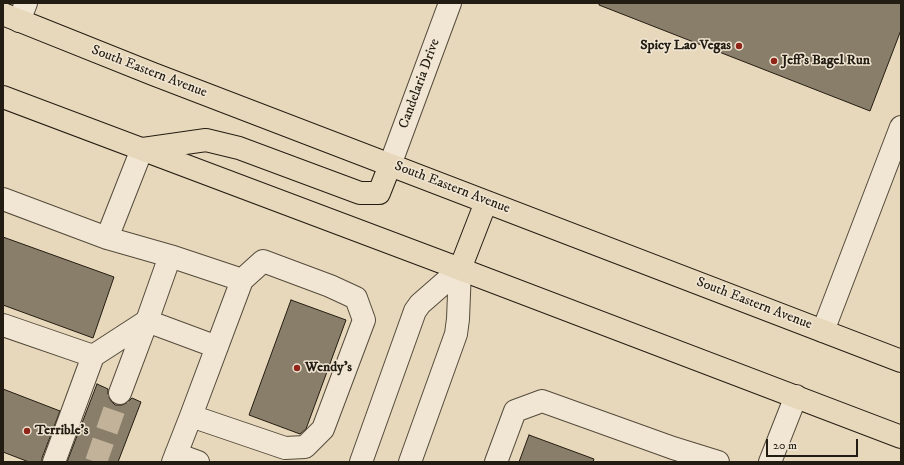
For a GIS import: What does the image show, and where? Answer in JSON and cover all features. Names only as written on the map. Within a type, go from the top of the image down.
[{"type":"main road","name":"South Eastern Avenue","points":[[16,12],[153,74],[901,361]]},
{"type":"main road","points":[[3,97],[901,437]]},
{"type":"main road","points":[[142,149],[206,140],[239,148],[360,193],[379,193],[390,164]]},
{"type":"main road","points":[[460,269],[486,202]]},
{"type":"street","name":"Candelaria Drive","points":[[390,164],[450,3]]},
{"type":"street","points":[[822,331],[901,127]]},
{"type":"street","points":[[107,238],[142,149]]},
{"type":"street","points":[[3,199],[107,238],[170,256],[242,280]]},
{"type":"street","points":[[120,393],[170,256]]},
{"type":"street","points":[[191,416],[285,448],[304,447],[323,429],[364,320],[356,298],[330,286],[264,261],[242,280],[175,458],[198,462]]},
{"type":"street","points":[[361,462],[415,312],[420,304],[460,269]]},
{"type":"street","points":[[410,462],[456,334],[460,269]]},
{"type":"street","points":[[147,321],[217,347]]},
{"type":"street","points":[[54,462],[93,356],[147,321]]},
{"type":"street","points":[[3,326],[93,356]]},
{"type":"street","points":[[770,462],[796,396]]},
{"type":"street","points":[[496,462],[515,411],[542,401],[671,455],[718,462]]},
{"type":"building","points":[[599,3],[901,3],[901,30],[870,111],[599,5]]},
{"type":"building","points":[[3,237],[114,277],[93,338],[3,305]]},
{"type":"building","name":"Wendy's","points":[[291,300],[346,320],[306,429],[300,434],[249,415]]},
{"type":"building","points":[[97,384],[108,389],[108,395],[115,405],[122,405],[132,398],[141,402],[118,462],[67,462]]},
{"type":"building","name":"Terrible's","points":[[3,389],[60,411],[42,458],[42,462],[29,462],[3,452]]},
{"type":"building","points":[[529,435],[594,459],[593,462],[519,462]]},
{"type":"tunnel","points":[[96,462],[120,393]]},
{"type":"place","name":"Spicy Lao Vegas","points":[[739,46]]},
{"type":"place","name":"Jeff's Bagel Run","points":[[774,61]]},
{"type":"place","name":"Wendy's","points":[[297,368]]},
{"type":"place","name":"Terrible's","points":[[27,431]]}]
